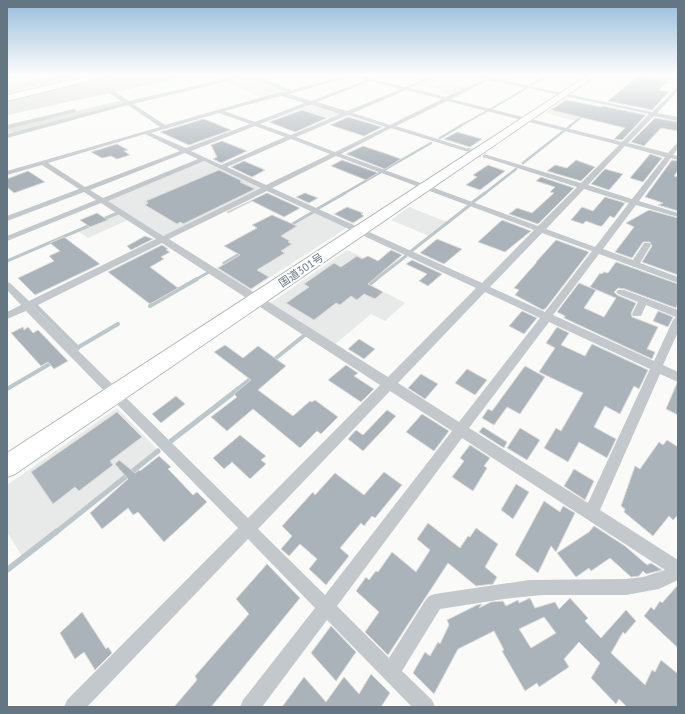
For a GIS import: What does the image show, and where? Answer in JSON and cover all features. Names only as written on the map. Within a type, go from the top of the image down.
[{"type":"highway","name":"国道301号","points":[[7,466],[543,107]]},
{"type":"street","points":[[7,127],[92,107]]},
{"type":"street","points":[[7,136],[113,107]]},
{"type":"street","points":[[135,107],[164,127]]},
{"type":"street","points":[[7,173],[232,107]]},
{"type":"street","points":[[7,219],[298,107]]},
{"type":"street","points":[[329,107],[422,136],[424,139],[476,153],[678,215]]},
{"type":"street","points":[[221,167],[360,107]]},
{"type":"street","points":[[7,316],[428,107]]},
{"type":"street","points":[[478,107],[673,157]]},
{"type":"street","points":[[622,107],[678,119]]},
{"type":"street","points":[[74,707],[659,107]]},
{"type":"street","points":[[219,111],[678,280]]},
{"type":"street","points":[[145,132],[678,377]]},
{"type":"street","points":[[253,706],[326,607],[634,202],[673,157],[678,144]]},
{"type":"street","points":[[476,153],[527,171],[535,171]]},
{"type":"street","points":[[7,239],[204,159]]},
{"type":"street","points":[[42,162],[677,569],[674,574],[665,579],[643,586],[540,587],[435,602],[391,672]]},
{"type":"street","points":[[635,264],[647,245]]},
{"type":"street","points":[[7,285],[425,707]]},
{"type":"street","points":[[621,292],[678,314]]},
{"type":"street","points":[[637,314],[644,301]]},
{"type":"street","points":[[591,513],[657,367],[674,339],[678,320]]},
{"type":"shaded area","points":[[7,107],[43,107],[7,115]]},
{"type":"shaded area","points":[[92,107],[110,107],[27,130],[7,133],[7,128]]},
{"type":"shaded area","points":[[322,107],[344,114],[332,119],[299,108]]},
{"type":"shaded area","points":[[553,107],[593,107],[576,121],[545,113]]},
{"type":"shaded area","points":[[203,161],[262,188],[163,237],[106,200]]},
{"type":"shaded area","points":[[409,207],[447,222],[429,236],[391,220]]},
{"type":"shaded area","points":[[314,212],[348,227],[249,291],[214,269]]},
{"type":"shaded area","points":[[118,213],[128,220],[88,238],[78,231]]},
{"type":"shaded area","points":[[347,250],[387,269],[369,284],[405,303],[385,321],[371,314],[334,345],[269,304]]},
{"type":"shaded area","points":[[117,408],[158,450],[22,556],[7,532],[7,485]]},
{"type":"building","points":[[555,107],[609,107],[646,115],[622,140],[614,139],[625,128],[551,110]]},
{"type":"building","points":[[639,107],[655,107],[652,110]]},
{"type":"building","points":[[302,110],[327,118],[295,132],[269,122]]},
{"type":"building","points":[[348,117],[382,127],[364,136],[330,125]]},
{"type":"building","points":[[655,118],[678,122],[678,131],[661,128],[644,146],[631,142]]},
{"type":"building","points":[[204,119],[231,130],[189,145],[160,132]]},
{"type":"building","points":[[457,132],[482,139],[470,147],[444,139]]},
{"type":"building","points":[[222,141],[247,151],[221,163],[213,159],[217,157],[211,145]]},
{"type":"building","points":[[117,144],[128,150],[124,151],[130,155],[117,159],[111,156],[102,158],[91,152]]},
{"type":"building","points":[[363,146],[401,159],[385,169],[346,154]]},
{"type":"building","points":[[650,154],[662,158],[643,182],[630,178]]},
{"type":"building","points":[[342,160],[378,173],[366,180],[331,166]]},
{"type":"building","points":[[576,160],[595,167],[581,181],[547,171],[555,165],[567,168]]},
{"type":"building","points":[[672,160],[678,161],[678,170],[674,176],[678,177],[678,211],[658,205],[663,203],[645,197]]},
{"type":"building","points":[[244,161],[265,170],[252,177],[231,167]]},
{"type":"building","points":[[488,165],[505,171],[480,190],[466,185],[477,177],[473,175]]},
{"type":"building","points":[[605,169],[623,174],[609,190],[591,184]]},
{"type":"building","points":[[219,170],[255,189],[183,224],[181,222],[177,224],[145,205],[148,203],[146,201]]},
{"type":"building","points":[[28,171],[45,182],[14,193],[7,187],[7,179]]},
{"type":"building","points":[[541,177],[574,188],[538,224],[509,214],[517,208],[532,213],[554,193],[550,192],[555,187],[536,181]]},
{"type":"building","points":[[267,193],[300,208],[284,217],[252,201],[228,213],[227,212]]},
{"type":"building","points":[[305,193],[318,198],[309,203],[296,197]]},
{"type":"building","points":[[605,197],[625,203],[614,218],[610,216],[602,226],[586,221],[583,224],[571,220],[582,207],[593,211]]},
{"type":"building","points":[[347,207],[363,213],[361,214],[364,216],[353,223],[334,214]]},
{"type":"building","points":[[649,210],[678,218],[678,275],[642,262],[652,246],[650,242],[643,242],[632,258],[615,252],[634,227],[626,223]]},
{"type":"building","points":[[97,213],[108,220],[90,227],[80,220]]},
{"type":"building","points":[[272,215],[297,226],[281,236],[290,241],[288,242],[292,244],[281,251],[285,253],[257,270],[269,277],[251,289],[218,268],[240,255],[224,246],[257,228],[252,225]]},
{"type":"building","points":[[502,220],[531,231],[505,252],[478,242]]},
{"type":"building","points":[[145,236],[153,239],[131,250],[127,246]]},
{"type":"building","points":[[64,237],[100,264],[35,295],[18,278],[54,261],[49,256],[60,251],[50,243]]},
{"type":"building","points":[[437,239],[462,249],[444,264],[420,253]]},
{"type":"building","points":[[556,240],[589,252],[543,310],[515,295],[519,290],[514,288]]},
{"type":"building","points":[[162,245],[170,252],[161,257],[164,259],[150,267],[178,288],[150,304],[108,272]]},
{"type":"building","points":[[391,250],[402,255],[368,284],[383,292],[375,299],[364,294],[357,300],[351,296],[340,305],[336,303],[314,320],[286,303],[309,287],[304,284],[334,263],[341,267],[357,256],[362,259],[368,256],[378,261]]},
{"type":"building","points":[[412,260],[442,274],[428,286],[419,281],[427,274],[406,264]]},
{"type":"building","points":[[616,262],[678,284],[678,303],[676,308],[625,289],[618,288],[614,292],[617,295],[636,303],[631,313],[632,317],[658,327],[647,349],[655,352],[652,359],[564,318],[565,316],[557,312],[579,283],[596,290],[584,308],[604,317],[616,298],[590,287],[600,273],[608,273]]},
{"type":"building","points":[[522,311],[537,318],[524,334],[509,326]]},
{"type":"building","points":[[658,311],[673,317],[668,327],[653,321]]},
{"type":"building","points":[[23,327],[24,330],[28,327],[33,333],[38,330],[68,361],[54,369],[48,362],[41,366],[11,333]]},
{"type":"building","points":[[557,327],[569,333],[561,345],[585,356],[592,344],[648,370],[639,389],[634,386],[620,414],[605,406],[594,427],[616,439],[607,458],[579,442],[568,462],[544,448],[556,428],[561,431],[583,393],[539,372],[555,348],[546,343]]},
{"type":"building","points":[[359,339],[375,349],[364,359],[348,349]]},
{"type":"building","points":[[225,345],[243,358],[258,346],[286,366],[258,390],[293,416],[310,401],[312,402],[315,400],[338,417],[321,434],[317,431],[300,448],[253,409],[227,431],[211,417],[237,397],[234,394],[251,380],[214,352]]},
{"type":"building","points":[[346,365],[358,373],[354,376],[374,389],[361,402],[328,380]]},
{"type":"building","points":[[525,366],[545,377],[520,414],[507,407],[494,425],[482,418],[488,409],[492,411]]},
{"type":"building","points":[[467,369],[487,380],[475,395],[455,383]]},
{"type":"building","points":[[421,374],[438,384],[425,399],[408,388]]},
{"type":"building","points":[[678,383],[678,415],[666,409]]},
{"type":"building","points":[[176,396],[185,404],[161,423],[152,414]]},
{"type":"building","points":[[387,410],[396,416],[363,451],[348,439],[356,430],[363,435]]},
{"type":"building","points":[[117,412],[142,437],[110,461],[113,465],[79,491],[75,487],[53,504],[31,472]]},
{"type":"building","points":[[422,414],[449,431],[434,451],[406,432]]},
{"type":"building","points":[[483,427],[507,442],[504,448],[479,432]]},
{"type":"building","points":[[520,428],[540,440],[527,460],[507,448]]},
{"type":"building","points":[[240,435],[266,456],[261,460],[266,464],[250,479],[232,462],[224,469],[213,458]]},
{"type":"building","points":[[667,440],[678,447],[678,515],[673,520],[669,516],[653,536],[624,512],[625,509],[621,506],[635,466],[640,469],[659,442],[663,445]]},
{"type":"building","points":[[470,445],[490,458],[484,466],[487,468],[473,491],[452,477],[464,461],[460,458]]},
{"type":"building","points":[[159,456],[171,467],[168,469],[193,495],[197,492],[207,502],[164,542],[138,512],[133,515],[128,508],[102,529],[90,513],[128,479],[115,464],[119,460],[135,473],[139,470],[140,471]]},
{"type":"building","points":[[574,469],[594,481],[585,500],[564,486]]},
{"type":"building","points":[[384,472],[402,485],[375,518],[372,516],[364,526],[361,523],[340,548],[349,556],[326,585],[309,569],[317,559],[300,544],[289,556],[281,549],[292,536],[282,526],[313,492],[315,495],[335,473],[364,495]]},
{"type":"building","points":[[516,484],[529,492],[513,519],[501,510]]},
{"type":"building","points":[[544,501],[560,512],[563,506],[575,513],[556,552],[551,546],[538,573],[515,555]]},
{"type":"building","points":[[428,523],[460,548],[468,536],[470,537],[476,528],[498,544],[485,567],[497,577],[493,584],[476,586],[448,563],[388,655],[365,632],[379,612],[356,591],[366,577],[369,580],[376,571],[378,572],[392,552],[416,572],[430,550],[417,539]]},
{"type":"building","points":[[594,526],[625,546],[647,565],[651,563],[662,570],[646,574],[643,571],[639,576],[631,577],[610,558],[591,571],[589,568],[576,577],[557,553],[589,532]]},
{"type":"building","points":[[267,564],[300,598],[211,707],[174,707],[197,680],[195,676],[249,614],[236,599]]},
{"type":"building","points":[[678,585],[678,648],[644,616],[651,607],[654,610],[660,601],[662,603]]},
{"type":"building","points":[[530,598],[535,608],[555,602],[559,609],[570,598],[588,618],[585,621],[601,638],[626,610],[636,621],[625,634],[623,632],[611,653],[645,685],[652,670],[655,672],[661,660],[678,674],[678,707],[627,707],[619,699],[616,704],[591,678],[600,663],[579,642],[564,659],[569,667],[539,687],[537,683],[525,691],[502,651],[504,650],[494,631],[458,649],[434,694],[413,673],[425,652],[430,656],[438,642],[440,644],[449,625],[447,620],[477,605],[482,604],[479,608],[491,602],[503,601],[506,606],[518,600],[519,603]],"holes":[[[544,617],[556,633],[531,648],[519,629]]]},
{"type":"building","points":[[82,612],[106,649],[108,647],[112,653],[95,670],[84,652],[75,659],[60,633]]},
{"type":"building","points":[[331,626],[356,652],[336,681],[311,653]]},
{"type":"building","points":[[371,674],[390,693],[381,707],[282,707],[304,677],[326,702],[344,677],[359,694]]},
{"type":"waterway","points":[[323,107],[344,114]]},
{"type":"waterway","points":[[489,110],[494,107]]},
{"type":"waterway","points":[[460,126],[487,111]]},
{"type":"waterway","points":[[570,126],[585,114]]},
{"type":"waterway","points":[[440,138],[462,125]]},
{"type":"waterway","points":[[567,129],[570,126]]},
{"type":"waterway","points":[[523,163],[565,130]]},
{"type":"waterway","points":[[384,170],[431,143]]},
{"type":"waterway","points":[[484,194],[516,169]]},
{"type":"waterway","points":[[343,194],[381,172]]},
{"type":"waterway","points":[[317,209],[345,193]]},
{"type":"waterway","points":[[473,202],[485,193]]},
{"type":"waterway","points":[[410,252],[470,205]]},
{"type":"waterway","points":[[289,226],[313,212]]},
{"type":"waterway","points":[[101,220],[118,213]]},
{"type":"waterway","points":[[7,261],[93,224]]},
{"type":"waterway","points":[[224,263],[243,252]]},
{"type":"waterway","points":[[375,280],[406,256]]},
{"type":"waterway","points":[[195,280],[209,272]]},
{"type":"waterway","points":[[150,306],[197,279]]},
{"type":"waterway","points":[[370,284],[376,279]]},
{"type":"waterway","points":[[36,306],[78,348]]},
{"type":"waterway","points":[[78,348],[118,324]]},
{"type":"waterway","points":[[271,362],[306,334]]},
{"type":"waterway","points":[[7,389],[53,362]]},
{"type":"waterway","points":[[235,391],[254,376]]},
{"type":"waterway","points":[[171,441],[237,390]]},
{"type":"waterway","points":[[55,533],[158,451]]},
{"type":"waterway","points":[[7,570],[56,532]]},
{"type":"tunnel","points":[[467,150],[485,156]]}]
